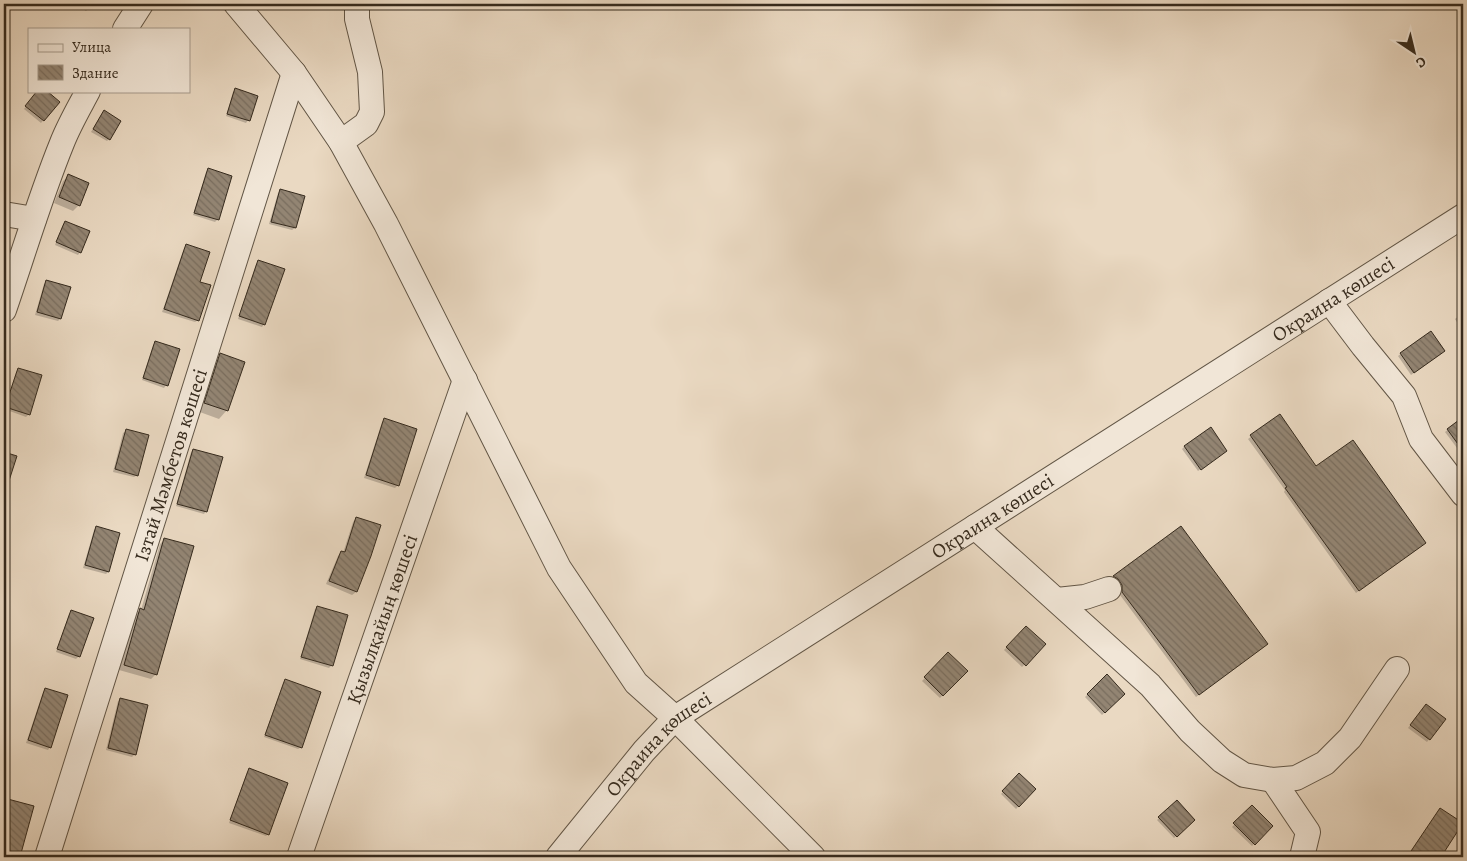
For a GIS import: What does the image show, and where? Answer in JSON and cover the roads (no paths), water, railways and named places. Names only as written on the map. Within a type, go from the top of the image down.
[{"type":"street","points":[[126,28],[140,4]]},
{"type":"street","points":[[236,4],[294,72],[341,142],[386,224],[559,568],[636,683],[675,718],[813,857]]},
{"type":"street","points":[[341,142],[366,124],[372,112],[370,72],[356,19],[357,4]]},
{"type":"street","name":"Ізтай Мәмбетов көшесі","points":[[47,857],[294,72]]},
{"type":"street","points":[[4,310],[62,141],[87,92]]},
{"type":"street","points":[[4,214],[34,219]]},
{"type":"street","name":"Окраина көшесі","points":[[558,857],[644,751],[675,718],[1463,216]]},
{"type":"street","points":[[1330,301],[1363,346],[1404,396],[1421,439],[1463,494]]},
{"type":"street","name":"Қызылқайың көшесі","points":[[299,857],[465,380]]},
{"type":"street","points":[[975,527],[1150,684],[1190,731],[1222,761],[1244,775],[1273,780],[1296,778],[1325,763],[1350,738],[1397,669]]},
{"type":"street","points":[[1057,600],[1085,597],[1109,590]]},
{"type":"street","points":[[1273,780],[1308,832],[1302,857]]}]
